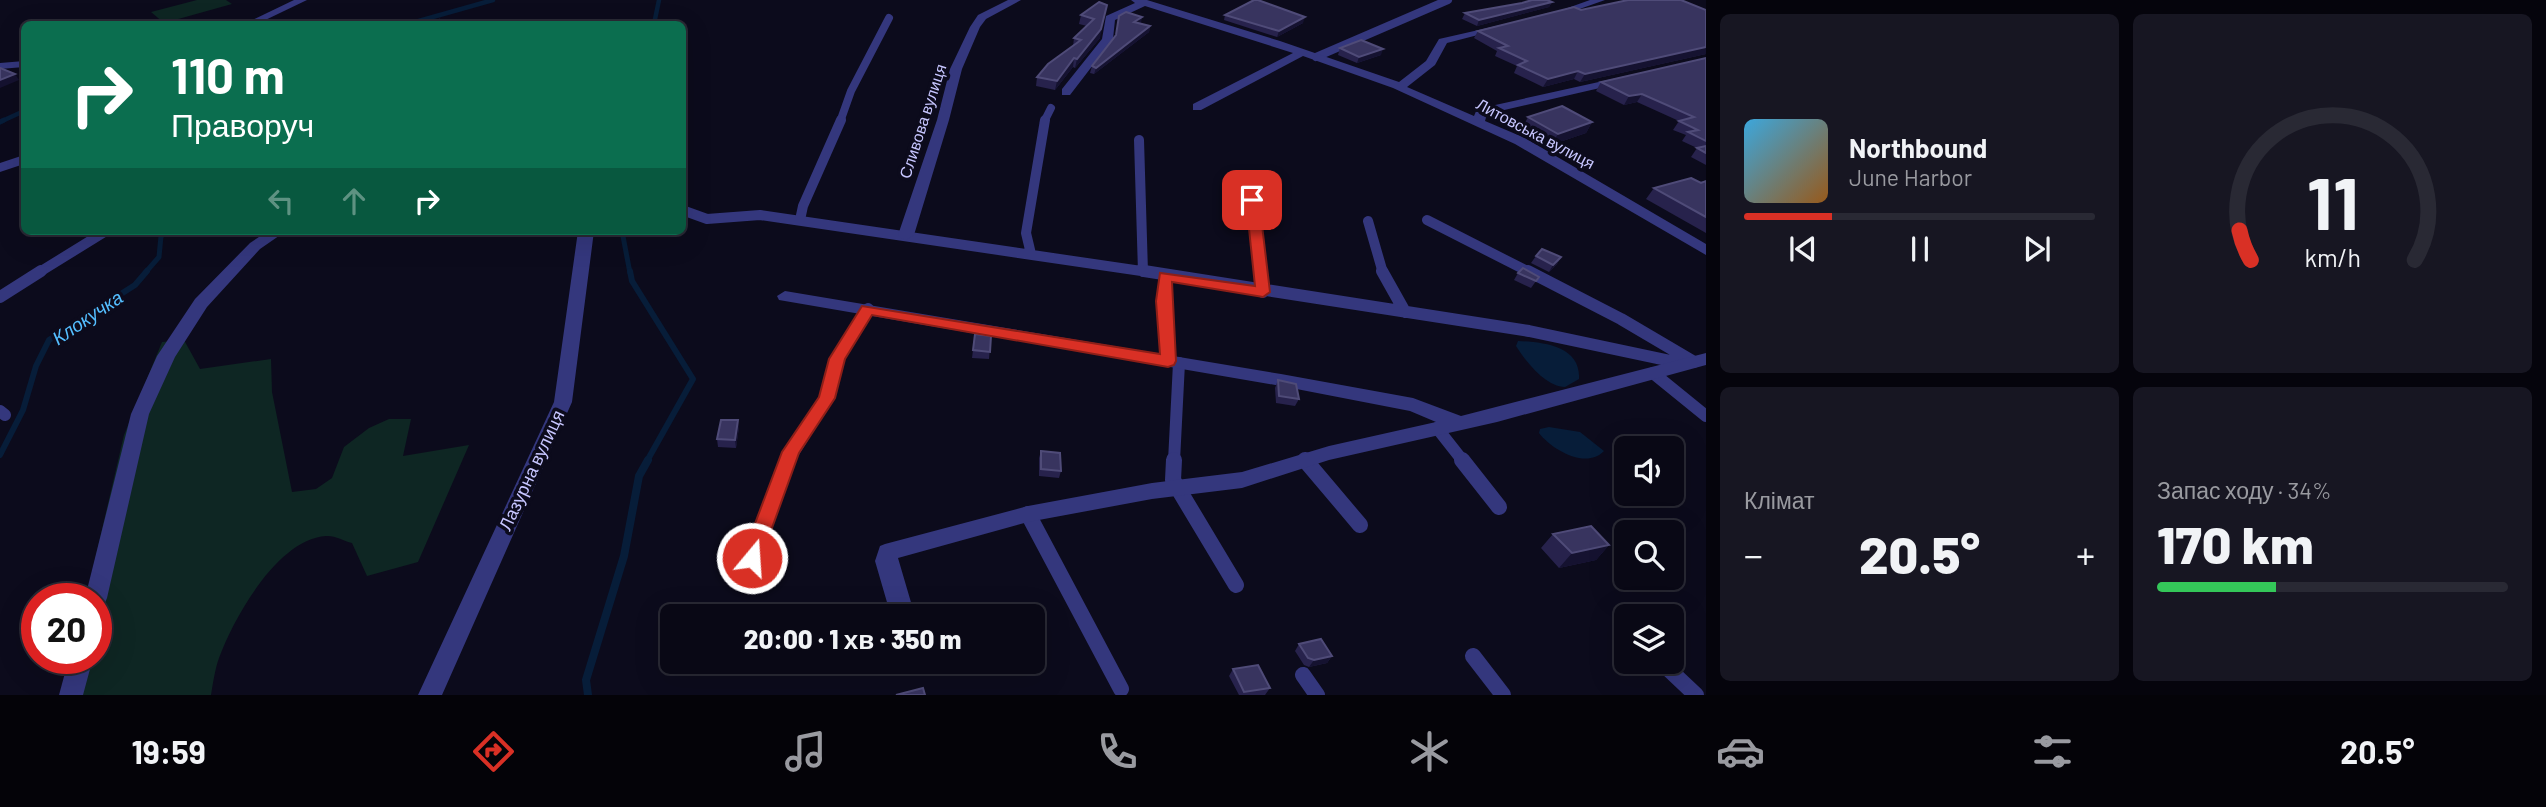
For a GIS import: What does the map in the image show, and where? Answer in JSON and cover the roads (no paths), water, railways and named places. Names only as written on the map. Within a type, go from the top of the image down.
[{"type":"street","points":[[261,21],[302,0]]},
{"type":"street","name":"Сливова вулиця","points":[[906,235],[943,120],[956,69],[975,27],[982,17],[1016,0]]},
{"type":"street","points":[[1535,18],[1600,0]]},
{"type":"street","points":[[1066,92],[1107,39],[1110,18],[1140,2]]},
{"type":"street","name":"Литовська вулиця","points":[[1140,2],[1303,52],[1399,86],[1408,94],[1479,120],[1560,163],[1706,250]]},
{"type":"street","points":[[1399,86],[1429,65],[1443,41],[1511,23]]},
{"type":"street","points":[[1197,107],[1303,52]]},
{"type":"street","points":[[0,66],[21,64]]},
{"type":"street","points":[[1479,120],[1481,112],[1630,77]]},
{"type":"street","points":[[0,168],[21,160]]},
{"type":"street","points":[[100,583],[140,414],[152,383],[194,311],[255,246],[272,235]]},
{"type":"street","name":"Лазурна вулиця","points":[[430,695],[563,402],[585,235]]},
{"type":"street","points":[[785,296],[1413,405],[1446,425]]},
{"type":"street","points":[[899,604],[886,561],[888,552],[1028,514],[1242,480],[1305,460],[1497,415],[1695,362]]},
{"type":"street","points":[[71,695],[77,674]]},
{"type":"lane","points":[[1316,57],[1448,0]]},
{"type":"lane","points":[[800,220],[803,206],[835,137],[851,91],[889,18]]},
{"type":"lane","points":[[1031,254],[1026,233],[1043,125],[1051,108]]},
{"type":"lane","points":[[1139,140],[1143,272]]},
{"type":"lane","points":[[1251,185],[1263,292]]},
{"type":"lane","points":[[686,211],[707,219],[760,215],[906,235],[1596,343],[1695,362]]},
{"type":"lane","points":[[1427,220],[1621,319],[1695,362]]},
{"type":"lane","points":[[1368,221],[1380,268],[1405,313]]},
{"type":"lane","points":[[0,297],[100,235]]},
{"type":"lane","points":[[1165,276],[1163,301],[1174,362],[1172,475],[1177,489],[1236,585]]},
{"type":"lane","points":[[752,558],[791,452],[827,398],[837,359],[868,309]]},
{"type":"lane","points":[[1653,373],[1706,416]]},
{"type":"lane","points":[[1446,425],[1499,508]]},
{"type":"lane","points":[[1305,460],[1360,525]]},
{"type":"lane","points":[[1028,514],[1121,689]]},
{"type":"lane","points":[[1473,656],[1503,695]]},
{"type":"lane","points":[[1674,674],[1696,695]]},
{"type":"lane","points":[[1303,675],[1317,695]]},
{"type":"water","points":[[1518,341],[1559,348],[1574,359],[1579,379],[1565,387],[1551,383],[1525,359],[1516,346]]},
{"type":"water","points":[[1549,427],[1580,432],[1604,451],[1588,458],[1569,455],[1539,433],[1540,429]]},
{"type":"waterway","points":[[419,21],[493,0]]},
{"type":"waterway","name":"Клокучка","points":[[655,21],[659,0]]},
{"type":"waterway","points":[[4,120],[0,122],[21,112]]},
{"type":"waterway","name":"Клокучка","points":[[145,273],[159,257],[163,235]]},
{"type":"waterway","points":[[623,235],[630,273]]},
{"type":"waterway","name":"Клокучка","points":[[0,455],[23,410],[36,366],[49,340],[135,285],[147,271]]},
{"type":"waterway","points":[[630,271],[632,281],[693,379],[647,461]]},
{"type":"waterway","points":[[588,695],[586,680],[624,556],[639,476],[648,460]]}]
